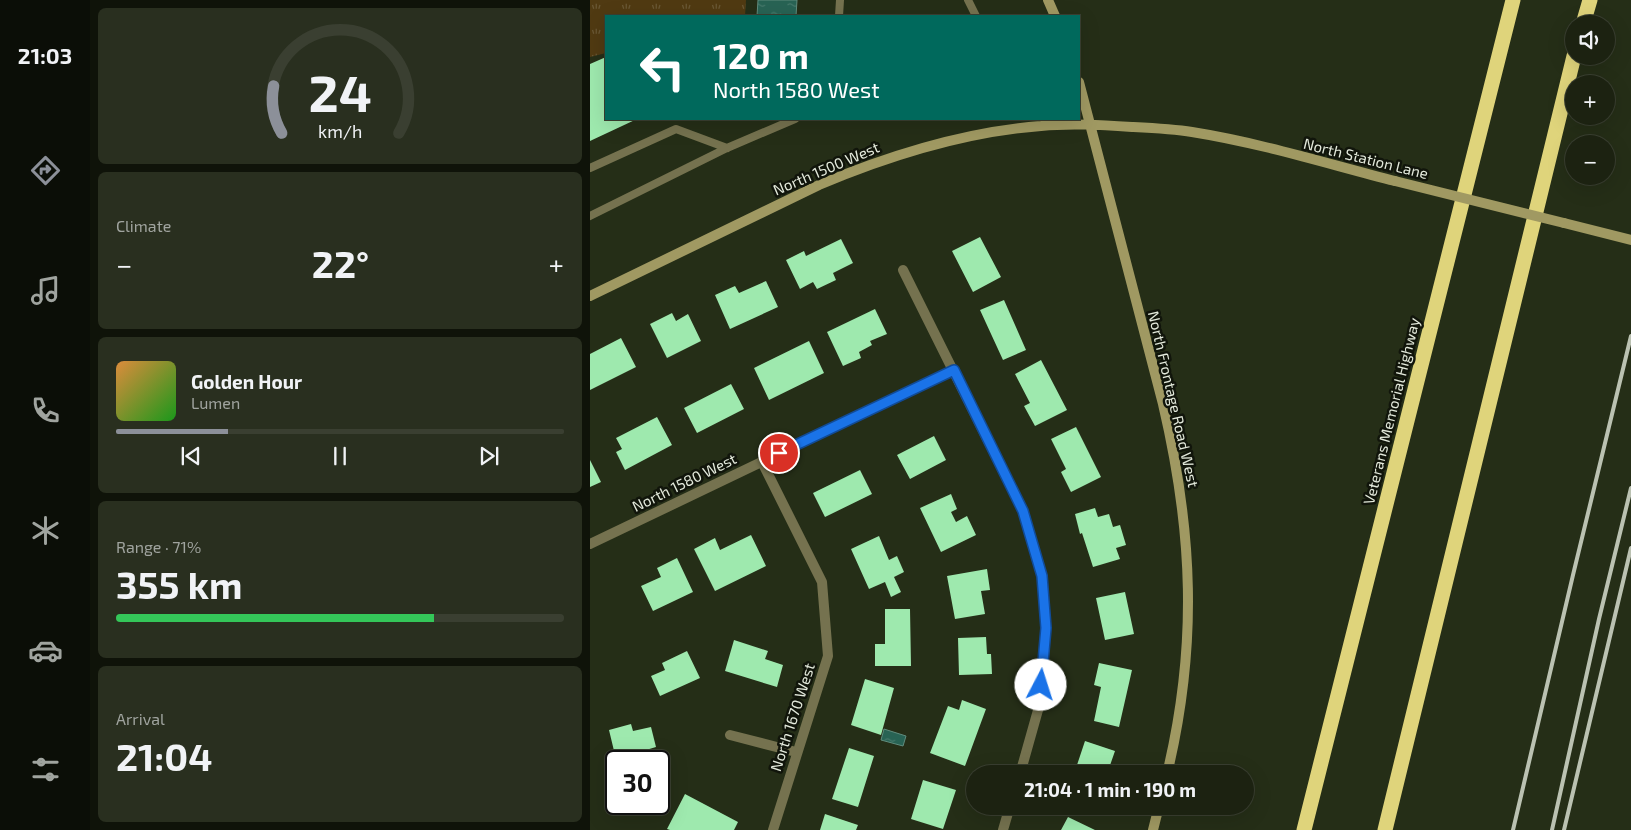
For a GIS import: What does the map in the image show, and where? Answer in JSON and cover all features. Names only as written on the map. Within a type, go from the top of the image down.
[{"type":"highway","name":"Veterans Memorial Highway","points":[[1304,830],[1513,0]]},
{"type":"highway","points":[[1586,15],[1590,0]]},
{"type":"highway","points":[[1385,830],[1572,65]]},
{"type":"street","points":[[1048,0],[1055,15]]},
{"type":"street","name":"North Frontage Road West","points":[[1080,86],[1166,420],[1178,476],[1184,524],[1189,606],[1188,646],[1169,765]]},
{"type":"street","name":"North Station Lane","points":[[1090,125],[1154,128],[1227,138],[1627,239]]},
{"type":"street","name":"North 1500 West","points":[[590,296],[819,185],[880,160],[985,133],[1043,126],[1090,125]]},
{"type":"street","points":[[903,270],[1023,511],[1042,576],[1046,628],[1040,704],[1023,765]]},
{"type":"street","name":"North 1580 West","points":[[590,544],[954,370]]},
{"type":"street","name":"North 1670 West","points":[[762,462],[822,582],[828,656],[796,752],[773,830]]},
{"type":"street","points":[[730,735],[796,752]]},
{"type":"street","points":[[1003,830],[1007,815]]},
{"type":"street","points":[[1153,830],[1157,815]]},
{"type":"lane","points":[[839,15],[840,0]]},
{"type":"lane","points":[[968,0],[976,15]]},
{"type":"lane","points":[[590,216],[727,148],[793,120]]},
{"type":"lane","points":[[590,168],[676,129],[727,148]]},
{"type":"green space","points":[[590,0],[746,0],[745,15],[605,15],[605,53],[590,57]]},
{"type":"water","points":[[758,0],[797,0],[796,15],[757,15]]},
{"type":"water","points":[[884,729],[906,736],[903,746],[881,740]]},
{"type":"building","points":[[605,57],[605,120],[635,120],[590,141],[590,64]]},
{"type":"building","points":[[980,237],[1001,277],[973,292],[952,251]]},
{"type":"building","points":[[841,239],[853,263],[833,273],[836,280],[817,289],[813,282],[800,289],[786,260],[804,251],[806,256]]},
{"type":"building","points":[[766,281],[778,307],[730,329],[715,295],[735,286],[739,293]]},
{"type":"building","points":[[1004,300],[1026,350],[1003,360],[980,310]]},
{"type":"building","points":[[875,309],[887,334],[870,341],[872,345],[859,352],[861,358],[843,366],[827,332]]},
{"type":"building","points":[[672,313],[676,321],[688,314],[701,341],[667,358],[650,324]]},
{"type":"building","points":[[621,338],[636,367],[590,390],[590,354]]},
{"type":"building","points":[[809,341],[824,373],[769,400],[754,368]]},
{"type":"building","points":[[1041,360],[1067,410],[1035,426],[1024,406],[1030,403],[1015,374]]},
{"type":"building","points":[[731,384],[744,409],[697,433],[684,408]]},
{"type":"building","points":[[657,417],[672,445],[625,470],[616,452],[622,449],[616,438]]},
{"type":"building","points":[[1076,427],[1101,477],[1071,492],[1061,472],[1066,469],[1051,439]]},
{"type":"building","points":[[934,436],[946,460],[910,479],[897,455]]},
{"type":"building","points":[[590,460],[601,482],[590,487]]},
{"type":"building","points":[[860,470],[872,494],[825,517],[813,493]]},
{"type":"building","points":[[951,494],[957,509],[951,512],[956,522],[967,516],[976,535],[941,552],[920,508]]},
{"type":"building","points":[[1095,508],[1098,517],[1109,514],[1113,527],[1120,525],[1126,545],[1116,548],[1120,559],[1093,567],[1082,533],[1080,534],[1075,514]]},
{"type":"building","points":[[751,535],[766,566],[715,591],[694,549],[715,538],[720,550]]},
{"type":"building","points":[[879,536],[889,560],[897,556],[904,572],[894,577],[901,592],[891,597],[885,582],[869,589],[851,549]]},
{"type":"building","points":[[677,558],[693,592],[653,611],[641,586],[661,577],[657,568]]},
{"type":"building","points":[[987,569],[990,590],[981,591],[985,614],[955,619],[947,576]]},
{"type":"building","points":[[1125,592],[1134,634],[1105,640],[1096,598]]},
{"type":"building","points":[[885,609],[910,609],[911,666],[875,666],[875,644],[885,644]]},
{"type":"building","points":[[986,637],[987,654],[991,654],[992,674],[959,675],[958,638]]},
{"type":"building","points":[[734,640],[768,651],[765,659],[783,665],[777,687],[725,671]]},
{"type":"building","points":[[687,651],[700,678],[660,696],[651,676],[665,670],[662,663]]},
{"type":"building","points":[[1099,663],[1132,670],[1119,727],[1094,721],[1101,687],[1094,685]]},
{"type":"building","points":[[865,679],[894,688],[881,735],[851,725]]},
{"type":"building","points":[[962,700],[986,709],[965,766],[930,753],[948,706],[959,710]]},
{"type":"building","points":[[631,724],[633,731],[651,727],[656,747],[646,750],[614,750],[609,730]]},
{"type":"building","points":[[1085,741],[1115,751],[1110,765],[1077,765]]},
{"type":"building","points":[[849,748],[874,756],[858,807],[832,799]]},
{"type":"building","points":[[923,780],[956,790],[943,829],[911,819]]},
{"type":"building","points":[[685,794],[738,822],[734,830],[667,829]]},
{"type":"building","points":[[825,814],[858,825],[856,830],[820,830]]},
{"type":"building","points":[[1068,817],[1095,830],[1061,830]]},
{"type":"railway","points":[[1513,830],[1631,336]]},
{"type":"railway","points":[[1552,830],[1599,619],[1631,488]]},
{"type":"railway","points":[[1564,830],[1631,548]]},
{"type":"route","points":[[779,453],[954,370],[1023,511],[1042,576],[1046,628],[1041,685]]}]
